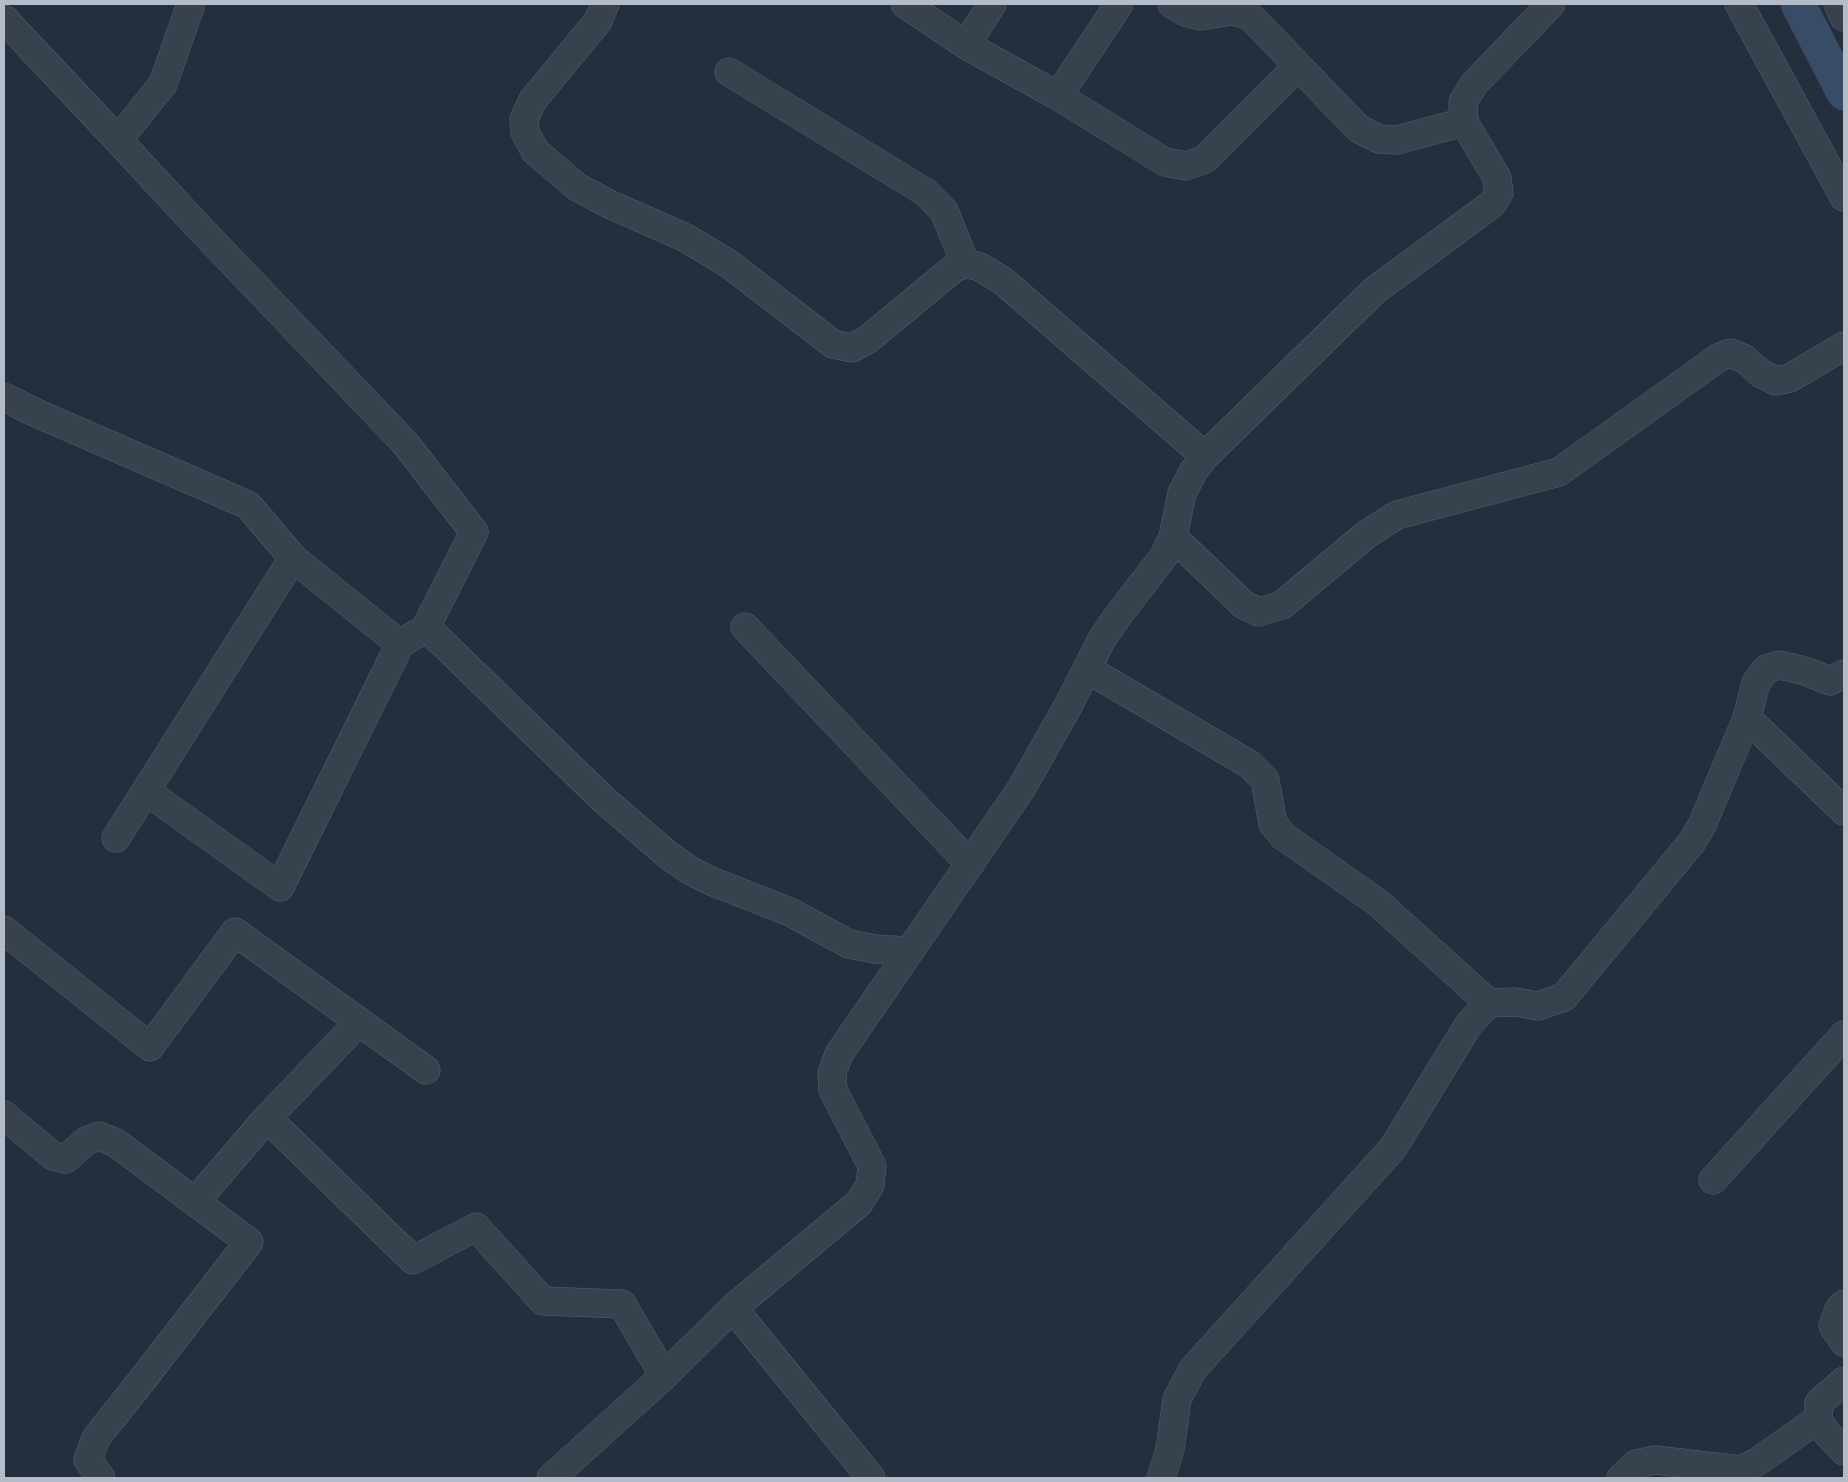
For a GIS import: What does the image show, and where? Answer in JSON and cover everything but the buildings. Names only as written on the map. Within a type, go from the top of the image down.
[{"type":"street","points":[[118,140],[164,84],[191,4]]},
{"type":"street","points":[[605,4],[598,21],[533,100],[524,119],[525,132],[535,151],[577,186],[609,204],[686,238],[729,264],[833,344],[842,346],[852,348],[867,340],[953,269],[965,263],[980,267],[1002,281],[1205,456]]},
{"type":"street","points":[[905,4],[966,45],[1058,96],[1165,162],[1186,166],[1206,159],[1298,66]]},
{"type":"street","points":[[966,45],[992,4]]},
{"type":"street","points":[[1058,96],[1119,4]]},
{"type":"street","points":[[1172,4],[1185,12],[1200,16],[1233,10],[1250,16],[1359,129],[1379,139],[1397,140],[1464,122]]},
{"type":"street","points":[[551,1478],[664,1376],[733,1308],[859,1203],[870,1185],[872,1166],[833,1090],[832,1073],[839,1054],[1021,789],[1088,669],[1102,639],[1164,556],[1173,536],[1182,493],[1193,472],[1205,456],[1374,291],[1492,204],[1499,193],[1497,178],[1464,122],[1463,102],[1474,84],[1551,4]]},
{"type":"street","points":[[1739,4],[1844,197]]},
{"type":"street","points":[[1838,4],[1844,17]]},
{"type":"street","points":[[4,19],[404,443],[474,532],[426,628],[400,644],[280,887],[146,791]]},
{"type":"street","points":[[729,72],[926,192],[944,211],[965,263]]},
{"type":"street","points":[[1173,536],[1244,605],[1259,612],[1282,605],[1367,534],[1397,515],[1559,472],[1718,358],[1730,353],[1745,359],[1760,373],[1776,381],[1790,378],[1844,346]]},
{"type":"street","points":[[4,397],[34,412],[248,505],[292,558],[400,644]]},
{"type":"street","points":[[116,838],[292,558]]},
{"type":"street","points":[[744,627],[970,864]]},
{"type":"street","points":[[426,628],[604,800],[668,855],[691,871],[711,881],[790,912],[849,944],[875,949],[910,951]]},
{"type":"street","points":[[1161,1478],[1170,1449],[1177,1398],[1193,1369],[1393,1148],[1469,1024],[1489,1003],[1515,1002],[1538,1006],[1564,997],[1692,842],[1702,825],[1747,718],[1756,683],[1766,669],[1780,665],[1805,671],[1830,681],[1844,674]]},
{"type":"street","points":[[1088,669],[1249,764],[1265,780],[1273,824],[1283,836],[1377,902],[1489,1003]]},
{"type":"street","points":[[1747,718],[1844,811]]},
{"type":"street","points":[[4,930],[150,1047],[235,932],[426,1070]]},
{"type":"street","points":[[195,1202],[267,1118],[359,1022]]},
{"type":"street","points":[[1713,1180],[1844,1035]]},
{"type":"street","points":[[4,1115],[53,1156],[66,1159],[86,1141],[99,1136],[116,1143],[249,1242],[96,1438],[88,1460],[101,1478]]},
{"type":"street","points":[[267,1118],[413,1260],[476,1227],[543,1301],[622,1304],[664,1376]]},
{"type":"street","points":[[1844,1304],[1839,1309],[1833,1326],[1844,1342]]},
{"type":"street","points":[[733,1308],[872,1478]]},
{"type":"street","points":[[1844,1381],[1819,1403],[1818,1419],[1825,1430],[1844,1451]]},
{"type":"street","points":[[1621,1478],[1636,1464],[1655,1460],[1741,1470],[1757,1462],[1818,1419]]},
{"type":"waterway","points":[[1798,4],[1844,93]]}]
